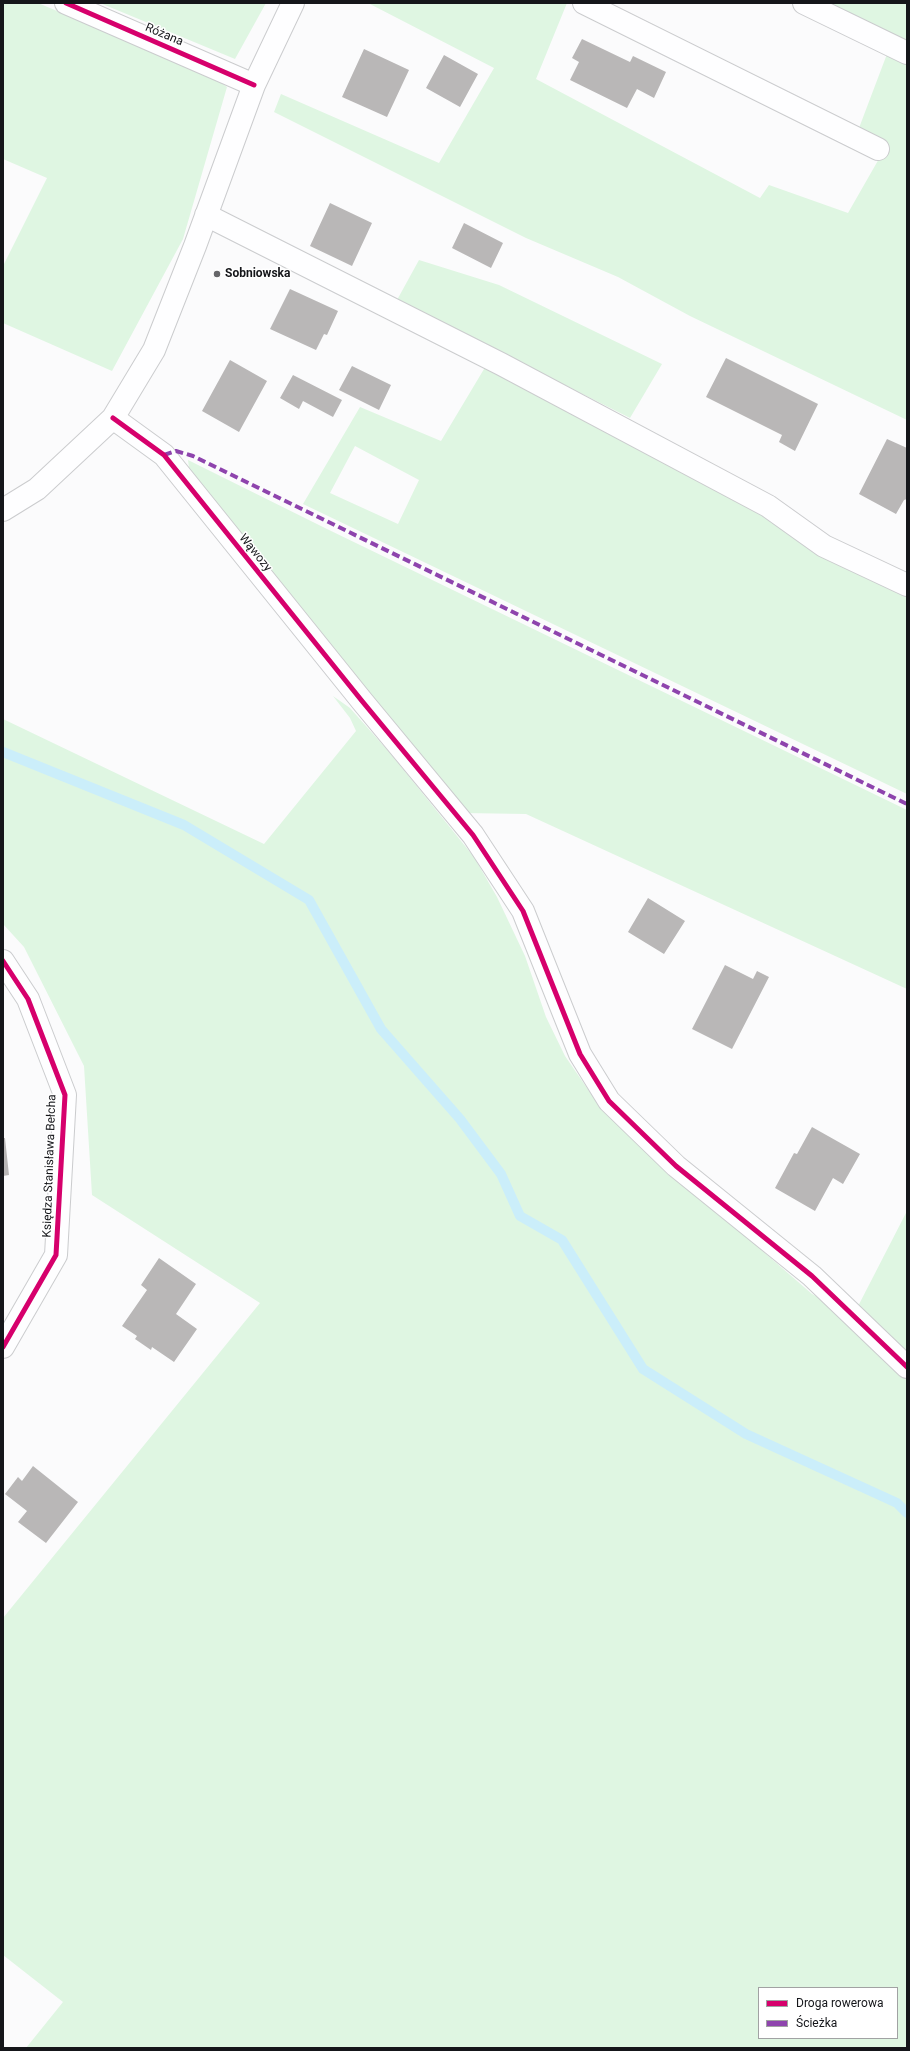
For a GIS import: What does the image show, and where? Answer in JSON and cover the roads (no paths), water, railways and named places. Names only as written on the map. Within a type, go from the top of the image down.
[{"type":"street","name":"Różana","points":[[66,3],[254,85]]},
{"type":"street","points":[[3,510],[37,489],[113,418],[154,350],[254,85],[293,3]]},
{"type":"street","points":[[584,3],[878,149]]},
{"type":"street","points":[[804,3],[907,53]]},
{"type":"street","points":[[206,215],[501,364],[768,506],[824,546],[907,584]]},
{"type":"street","name":"Wąwozy","points":[[113,418],[164,455],[371,712],[473,835],[523,911],[580,1054],[609,1101],[676,1166],[812,1276],[907,1368]]},
{"type":"street","name":"Księdza Stanisława Bełcha","points":[[3,961],[28,999],[65,1095],[56,1255],[3,1348]]},
{"type":"waterway","points":[[3,752],[184,825],[309,900],[381,1029],[460,1119],[501,1174],[520,1216],[562,1240],[643,1369],[746,1434],[897,1503],[907,1513]]},
{"type":"place","name":"Sobniowska","points":[[217,274]]}]
